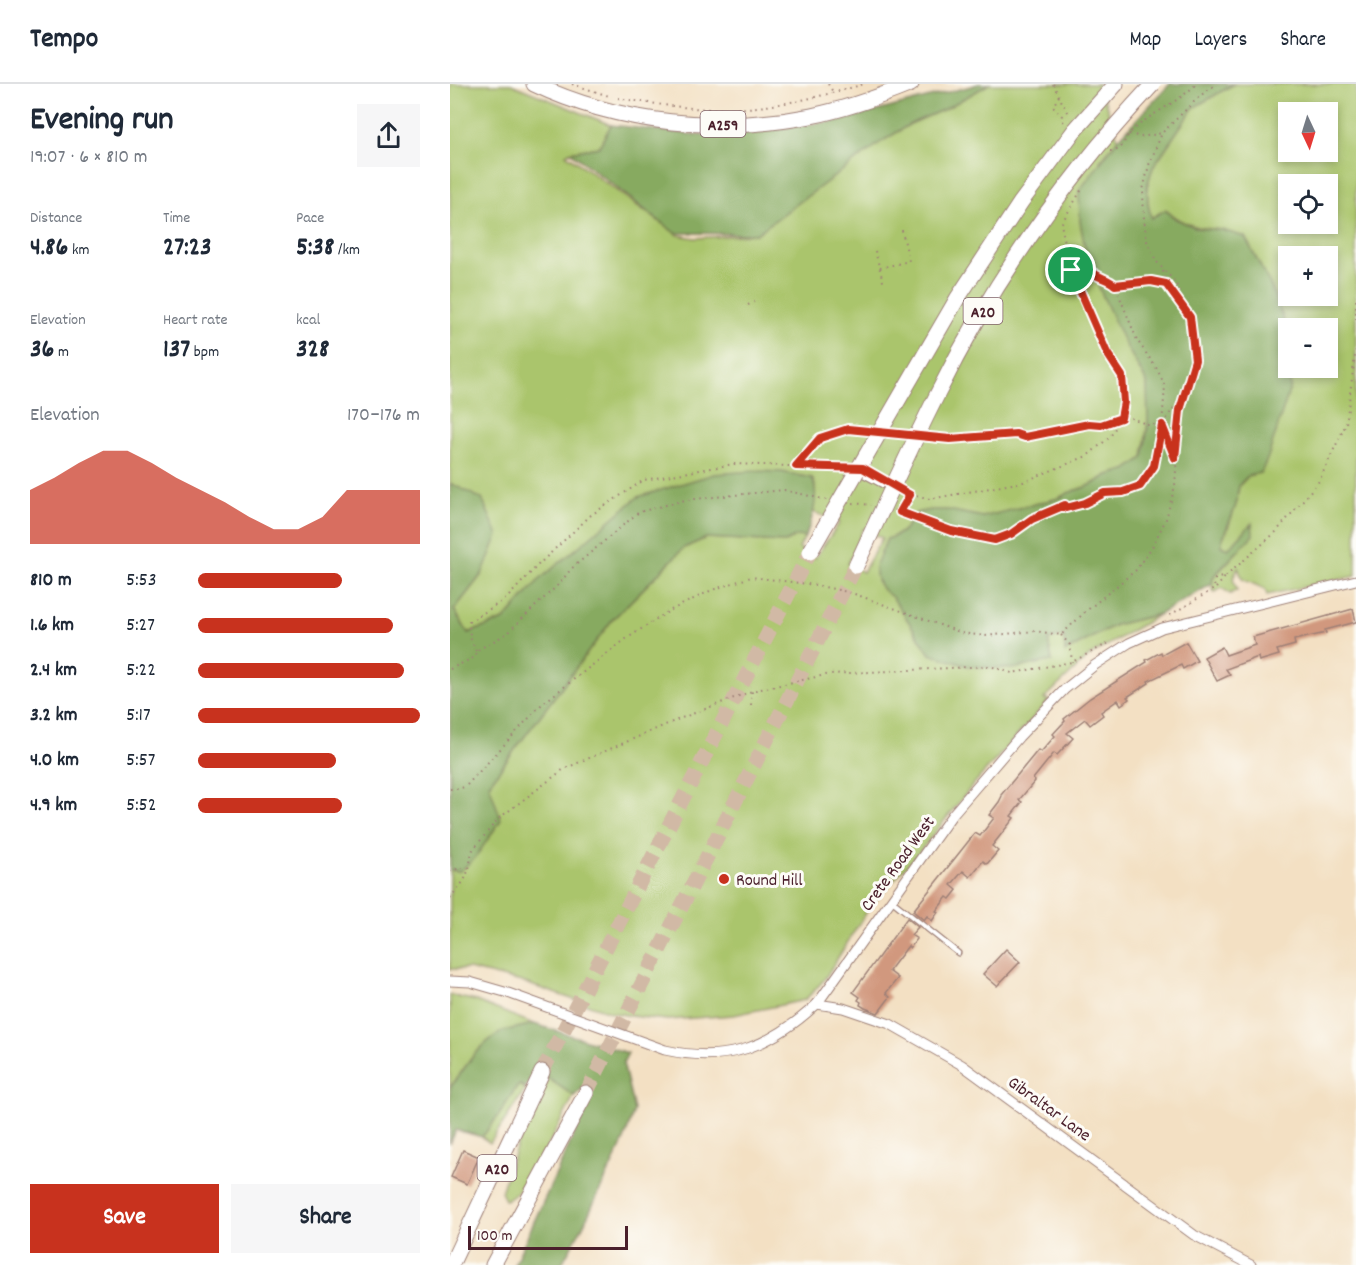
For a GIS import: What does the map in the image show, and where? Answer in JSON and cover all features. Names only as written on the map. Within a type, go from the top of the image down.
[{"type":"highway","name":"A259","points":[[534,84],[608,110],[668,121],[727,125],[777,122],[810,116],[849,106],[911,84]]},
{"type":"highway","name":"A20","points":[[810,552],[852,470],[998,236],[1074,131],[1116,84]]},
{"type":"highway","name":"A20","points":[[856,566],[896,490],[944,382],[977,320],[1021,250],[1096,147],[1153,84]]},
{"type":"highway","name":"A20","points":[[451,1265],[542,1071]]},
{"type":"highway","name":"A20","points":[[494,1265],[586,1093]]},
{"type":"street","name":"Crete Road West","points":[[450,981],[470,982],[508,993],[665,1050],[685,1054],[706,1056],[744,1050],[776,1037],[798,1022],[817,1004],[952,815],[1019,737],[1065,689],[1110,654],[1162,628],[1356,580]]},
{"type":"street","name":"Gibraltar Lane","points":[[817,1004],[843,1008],[890,1024],[962,1065],[1194,1235],[1251,1265]]},
{"type":"lane","points":[[852,470],[896,490]]},
{"type":"lane","points":[[891,900],[958,953]]},
{"type":"path","points":[[572,84],[613,98],[728,110],[834,93],[864,84]]},
{"type":"path","points":[[828,84],[834,93]]},
{"type":"path","points":[[1053,84],[1070,118]]},
{"type":"path","points":[[1103,151],[1117,151],[1122,148],[1129,134],[1196,84]]},
{"type":"path","points":[[1061,635],[1136,570],[1152,547],[1166,519],[1174,486],[1180,410],[1195,360],[1190,317],[1175,282],[1156,261],[1147,241],[1143,190],[1149,165],[1162,133],[1200,96],[1216,84]]},
{"type":"path","points":[[1129,134],[1142,137],[1162,133]]},
{"type":"path","points":[[896,490],[930,499],[1023,482],[1087,456],[1110,437],[1121,418],[1124,402],[1122,376],[1107,353],[1071,270],[1061,224],[1083,187]]},
{"type":"path","points":[[880,268],[909,261],[901,226]]},
{"type":"path","points":[[876,251],[884,285]]},
{"type":"path","points":[[892,509],[951,531],[995,540],[1011,534],[1032,519],[1065,505],[1066,508],[1085,503],[1105,493],[1123,492],[1140,486],[1154,466],[1162,425],[1165,386],[1157,369],[1137,340],[1115,285],[1108,279],[1094,275],[1090,270],[1071,270]]},
{"type":"path","points":[[1163,271],[1166,284],[1190,317]]},
{"type":"path","points":[[1115,285],[1151,281],[1166,284]]},
{"type":"path","points":[[1356,300],[1356,319]]},
{"type":"path","points":[[748,305],[754,302]]},
{"type":"path","points":[[1167,616],[1214,589],[1276,532],[1320,482],[1346,424],[1356,348]]},
{"type":"path","points":[[1162,425],[1186,389]]},
{"type":"path","points":[[927,437],[950,439],[1016,434],[1025,437],[1089,424],[1101,425],[1129,417],[1148,425],[1162,425]]},
{"type":"path","points":[[1162,425],[1175,458]]},
{"type":"path","points":[[796,466],[820,438],[848,429],[870,431]]},
{"type":"path","points":[[450,669],[475,657],[476,651],[470,637],[469,622],[507,598],[591,515],[644,480],[734,464],[852,470]]},
{"type":"path","points":[[476,651],[506,634],[560,583],[571,569],[639,512],[685,500],[784,490],[836,501]]},
{"type":"path","points":[[900,512],[910,495]]},
{"type":"path","points":[[846,502],[875,505]]},
{"type":"path","points":[[1214,589],[1215,579],[1226,576]]},
{"type":"path","points":[[450,789],[466,786],[542,704],[626,639],[669,611],[712,590],[751,577],[815,585],[852,593],[962,633],[986,636],[1035,631],[1061,635],[1070,645],[1072,662]]},
{"type":"path","points":[[450,897],[464,881],[472,851],[498,819],[564,769],[679,719],[752,691],[830,674],[990,666],[1012,673],[1072,662],[1118,639]]},
{"type":"path","points":[[751,705],[752,691]]},
{"type":"path","points":[[450,871],[465,867],[469,869]]},
{"type":"green space","points":[[450,84],[511,84],[611,125],[599,147],[566,154],[678,235],[695,238],[756,234],[881,142],[910,124],[947,108],[989,84],[1099,84],[1118,139],[1100,161],[1088,264],[1147,382],[1149,411],[1143,458],[1126,470],[1108,475],[1091,485],[1059,498],[983,517],[916,513],[904,529],[887,539],[877,570],[880,584],[893,598],[1052,661],[1048,640],[1064,635],[1065,652],[1115,625],[1160,614],[1089,656],[1044,699],[1049,700],[972,786],[921,850],[869,908],[824,980],[805,1000],[734,1015],[668,1020],[613,1013],[522,982],[469,969],[450,969],[450,870],[460,871],[489,784],[612,620],[684,548],[706,538],[785,542],[797,536],[805,537],[799,548],[815,558],[840,522],[813,512],[815,485],[812,478],[781,472],[540,579],[504,620],[468,633],[454,610],[482,574],[482,499],[450,485]],"holes":[[[863,529],[882,538],[863,572],[848,564]]]},
{"type":"green space","points":[[979,84],[989,84],[947,108],[910,124],[881,142],[756,234],[675,233],[570,152],[599,147],[611,125],[716,137],[843,120]]},
{"type":"green space","points":[[1170,84],[1234,84],[1193,108],[1153,167],[1147,186],[1151,218],[1165,210],[1176,219],[1197,228],[1222,230],[1245,237],[1271,286],[1283,318],[1278,318],[1278,378],[1290,378],[1290,388],[1268,457],[1261,473],[1248,477],[1240,485],[1237,501],[1221,546],[1228,549],[1252,523],[1253,535],[1213,577],[1212,584],[1160,614],[1115,625],[1065,652],[1064,636],[1048,640],[1052,661],[1012,669],[968,666],[930,654],[893,598],[883,590],[877,580],[875,567],[887,539],[904,529],[916,513],[948,510],[983,517],[1059,498],[1091,485],[1108,475],[1126,470],[1143,458],[1148,425],[1147,382],[1125,344],[1088,264],[1080,222],[1079,191],[1118,139]]},
{"type":"green space","points":[[1234,84],[1356,84],[1356,576],[1267,595],[1265,589],[1242,579],[1238,567],[1233,579],[1237,590],[1230,594],[1222,588],[1215,592],[1212,589],[1213,578],[1253,535],[1228,549],[1221,546],[1221,540],[1227,531],[1236,503],[1239,486],[1250,474],[1290,388],[1290,378],[1338,378],[1338,318],[1283,318],[1222,230],[1192,225],[1179,220],[1166,210],[1151,218],[1147,186],[1153,167],[1193,108]]},
{"type":"green space","points":[[781,472],[812,478],[815,500],[805,537],[797,536],[785,542],[706,538],[684,548],[612,620],[489,784],[501,820],[475,858],[460,871],[450,870],[450,485],[482,499],[498,535],[482,574],[454,610],[468,633],[504,620],[540,579],[638,497],[714,474]]},
{"type":"green space","points":[[450,995],[476,1001],[534,1024],[504,1033],[484,1045],[450,1088]]},
{"type":"green space","points":[[534,1024],[628,1053],[623,1063],[634,1110],[625,1138],[583,1226],[561,1265],[514,1265],[589,1102],[583,1088],[574,1096],[537,1068],[525,1088],[520,1085],[515,1089],[482,1137],[456,1130],[450,1144],[450,1088],[473,1056],[490,1039],[503,1031]]},
{"type":"green space","points":[[546,1077],[574,1096],[533,1171],[513,1196],[505,1200],[501,1192],[505,1179],[538,1094],[540,1095],[546,1085]]},
{"type":"green space","points":[[520,1085],[525,1090],[490,1143],[482,1137]]},
{"type":"building","points":[[1353,609],[1356,622],[1325,630],[1326,633],[1294,640],[1295,645],[1277,650],[1279,655],[1259,661],[1258,657],[1226,669],[1230,675],[1217,681],[1204,657],[1222,647],[1226,655],[1255,645],[1253,637]]},
{"type":"building","points":[[1186,642],[1197,661],[1183,669],[1181,665],[1148,681],[1149,683],[1127,697],[1129,699],[1121,705],[1118,700],[1101,712],[1103,715],[1090,725],[1085,719],[1067,733],[1073,738],[1057,755],[1054,753],[1033,779],[1035,781],[1019,800],[1022,802],[1011,816],[1014,818],[992,846],[998,851],[987,864],[983,861],[970,877],[963,871],[951,885],[957,890],[950,899],[947,897],[936,911],[938,912],[932,921],[927,916],[924,920],[913,911],[975,833],[980,836],[994,818],[989,815],[999,802],[1001,795],[1038,750],[1041,752],[1055,736],[1053,734],[1065,721],[1064,719],[1090,698],[1147,662],[1146,660],[1161,652],[1162,655]]},
{"type":"building","points":[[907,918],[918,927],[911,935],[917,939],[910,948],[908,946],[889,971],[898,978],[886,993],[890,997],[878,1013],[860,1005],[861,1002],[858,1000],[860,997],[853,992]]},
{"type":"building","points":[[1006,949],[1020,962],[997,986],[983,974]]},
{"type":"building","points":[[463,1150],[479,1157],[467,1184],[451,1177]]},
{"type":"tunnel","points":[[542,1072],[810,552]]},
{"type":"tunnel","points":[[586,1093],[856,566]]},
{"type":"place","name":"Round Hill","points":[[724,879]]},
{"type":"route","points":[[1071,270],[1090,270],[1094,275],[1108,279],[1115,285],[1151,281],[1166,284],[1190,317],[1195,360],[1180,410],[1175,458],[1162,425],[1154,466],[1140,486],[1123,492],[1105,493],[1085,503],[1066,508],[1065,505],[1043,513],[1011,534],[995,540],[951,531],[900,512],[910,495],[863,468],[796,466],[820,438],[848,429],[950,439],[1016,434],[1025,437],[1089,424],[1101,425],[1121,418],[1124,402],[1122,376],[1107,353],[1071,270]]}]
